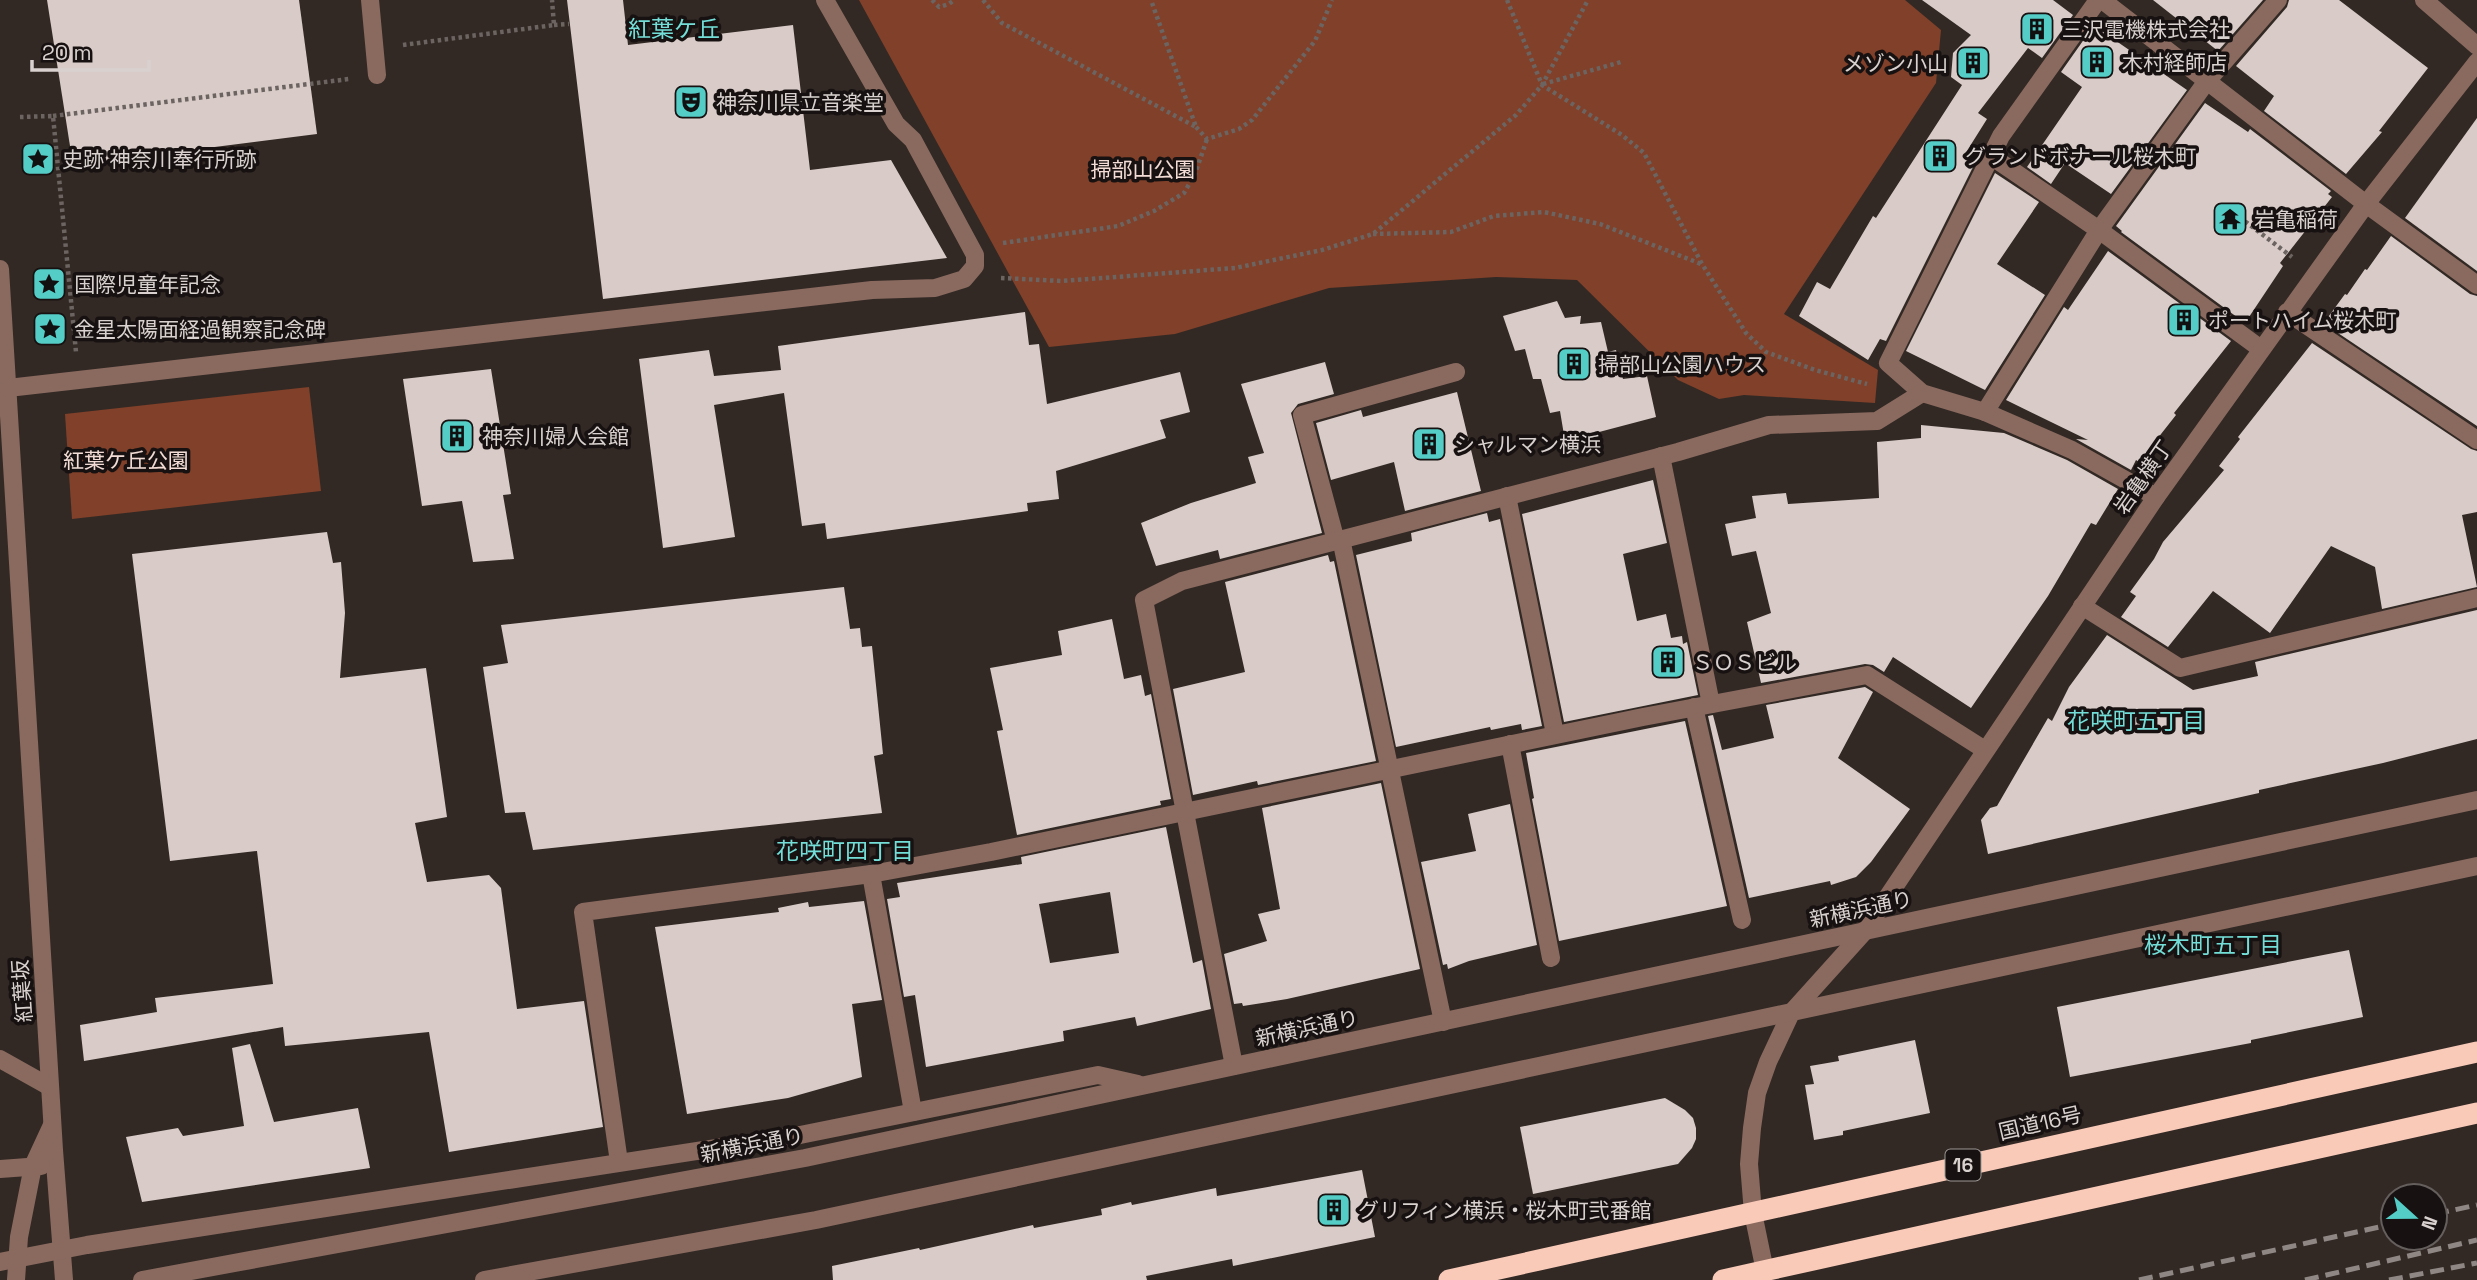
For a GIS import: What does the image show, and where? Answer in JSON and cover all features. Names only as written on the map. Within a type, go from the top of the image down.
[{"type":"highway","name":"国道16号","points":[[1449,1280],[2477,1052]]},
{"type":"highway","points":[[1723,1280],[2477,1113]]},
{"type":"street","points":[[370,0],[377,75]]},
{"type":"street","points":[[8,388],[872,290],[935,288],[964,279],[975,266],[975,255],[913,140],[896,124],[825,0]]},
{"type":"street","points":[[2156,497],[2072,450],[1985,412],[1922,393],[1888,363],[2001,136],[2100,0],[2477,285]]},
{"type":"street","points":[[1985,412],[2099,230],[2207,81],[2278,0]]},
{"type":"street","points":[[2424,0],[2477,46]]},
{"type":"street","name":"岩亀横丁","points":[[1765,1271],[1753,1213],[1749,1164],[1757,1093],[1791,1013],[1864,932],[2156,497],[2260,349],[2477,61]]},
{"type":"street","points":[[1992,156],[2099,230],[2260,349]]},
{"type":"street","name":"紅葉坂","points":[[0,269],[8,388],[5,444],[64,1276]]},
{"type":"street","points":[[2287,312],[2477,440]]},
{"type":"street","points":[[1443,1022],[1339,540],[1302,415],[1456,372]]},
{"type":"street","points":[[1234,1066],[1144,600],[1182,581],[1661,456],[1769,425],[1877,421],[1922,393]]},
{"type":"street","points":[[1661,456],[1702,705],[1742,920]]},
{"type":"street","points":[[1507,496],[1555,734]]},
{"type":"street","points":[[2082,606],[2180,668],[2477,598]]},
{"type":"street","points":[[620,1162],[583,912],[871,874],[991,852],[1555,734],[1867,675],[1985,750]]},
{"type":"street","points":[[1510,744],[1551,958]]},
{"type":"street","name":"新横浜通り","points":[[142,1280],[805,1158],[2477,800]]},
{"type":"street","points":[[484,1280],[817,1220],[2477,866]]},
{"type":"street","points":[[871,874],[913,1112]]},
{"type":"street","points":[[0,1059],[50,1087]]},
{"type":"street","points":[[12,1269],[62,1250],[800,1135],[1098,1075],[1144,1086]]},
{"type":"street","points":[[12,1269],[33,1167],[52,1124]]},
{"type":"street","points":[[0,1168],[42,1166],[54,1150]]},
{"type":"path","points":[[552,0],[554,25]]},
{"type":"path","points":[[932,0],[939,7],[954,0]]},
{"type":"path","points":[[983,0],[1002,23],[1196,127],[1208,138]]},
{"type":"path","points":[[1151,0],[1196,127]]},
{"type":"path","points":[[1208,138],[1239,129],[1252,120],[1315,41],[1332,0]]},
{"type":"path","points":[[1507,0],[1542,85],[1622,135],[1644,153],[1702,264],[1746,333],[1766,352],[1815,370],[1876,386],[1893,411]]},
{"type":"path","points":[[1373,234],[1516,115],[1542,85],[1588,0]]},
{"type":"path","points":[[375,48],[569,24]]},
{"type":"path","points":[[1542,85],[1621,62]]},
{"type":"path","points":[[20,117],[53,116],[326,81]]},
{"type":"path","points":[[53,116],[76,356]]},
{"type":"path","points":[[1003,243],[1118,226],[1154,211],[1184,193],[1195,174],[1208,138]]},
{"type":"path","points":[[995,278],[1062,281],[1235,268],[1322,250],[1373,234],[1451,233],[1494,216],[1544,212],[1600,224],[1702,264]]},
{"type":"path","points":[[2234,213],[2298,261]]},
{"type":"green space","name":"掃部山公園","points":[[859,0],[1905,0],[1941,30],[1936,83],[1784,314],[1878,370],[1875,403],[1744,395],[1719,399],[1678,380],[1577,280],[1496,277],[1329,288],[1175,334],[1049,347]]},
{"type":"green space","name":"紅葉ケ丘公園","points":[[309,387],[321,491],[72,519],[65,414]]},
{"type":"building","points":[[47,0],[299,0],[317,134],[73,165]]},
{"type":"building","name":"神奈川県立音楽堂","points":[[567,0],[623,0],[628,45],[793,25],[810,170],[891,160],[947,258],[603,299]]},
{"type":"building","points":[[1922,0],[2053,0],[2073,15],[2042,58],[2028,48],[1978,113],[1987,119],[1965,154],[1976,161],[1886,341],[1880,339],[1868,360],[1799,316],[1817,282],[1830,289],[1873,216],[1876,218],[1962,85],[1951,77],[1953,53],[1971,35]]},
{"type":"building","points":[[2153,0],[2263,0],[2218,51]]},
{"type":"building","points":[[2289,0],[2339,0],[2428,68],[2379,131],[2382,132],[2346,174],[2264,111],[2274,96],[2236,66],[2287,7]]},
{"type":"building","points":[[2096,27],[2187,90],[2111,194],[2065,163],[2051,184],[2027,167],[2082,87],[2061,72],[2092,28],[2094,30]]},
{"type":"building","points":[[2205,103],[2248,132],[2250,129],[2331,191],[2328,194],[2332,197],[2280,263],[2283,266],[2245,323],[2116,226]]},
{"type":"building","points":[[2477,118],[2477,271],[2405,218]]},
{"type":"building","points":[[1995,173],[2039,202],[1997,264],[2045,295],[1985,390],[1906,351]]},
{"type":"building","points":[[2391,236],[2470,294],[2477,296],[2477,426],[2326,325],[2329,322],[2326,320]]},
{"type":"building","points":[[2108,251],[2231,341],[2139,462],[2136,460],[2131,470],[2076,439],[2088,440],[2006,400],[2064,307],[2068,310]]},
{"type":"building","name":"掃部山公園ハウス","points":[[1557,301],[1565,318],[1581,316],[1580,324],[1601,322],[1608,352],[1616,350],[1623,379],[1647,376],[1656,417],[1565,441],[1560,411],[1550,413],[1541,379],[1533,379],[1525,349],[1515,351],[1503,316]]},
{"type":"building","points":[[1025,312],[1029,345],[1039,344],[1047,404],[1180,372],[1190,412],[1160,420],[1166,438],[1056,471],[1059,499],[1027,503],[1028,511],[827,539],[825,523],[802,526],[784,393],[714,405],[735,537],[663,548],[639,359],[709,350],[714,376],[781,370],[778,346]]},
{"type":"building","points":[[2312,343],[2477,451],[2477,512],[2462,515],[2477,587],[2382,609],[2375,567],[2331,546],[2270,633],[2213,591],[2168,647],[2121,617],[2136,596],[2130,592],[2163,542],[2224,470],[2219,466],[2240,439],[2238,437]]},
{"type":"building","points":[[1325,362],[1334,394],[1298,404],[1291,413],[1322,533],[1220,559],[1218,550],[1156,566],[1141,523],[1191,503],[1256,483],[1248,457],[1264,453],[1241,384]]},
{"type":"building","name":"神奈川婦人会館","points":[[491,369],[511,494],[503,495],[514,559],[473,562],[462,501],[422,506],[403,379]]},
{"type":"building","points":[[1457,392],[1481,491],[1405,511],[1394,462],[1331,480],[1316,423],[1361,410],[1363,417]]},
{"type":"building","points":[[1921,425],[2004,433],[2067,460],[2118,489],[2096,525],[2091,523],[2048,596],[1971,708],[1893,657],[1884,672],[1873,665],[1865,664],[1761,683],[1747,622],[1771,613],[1756,551],[1732,556],[1725,524],[1756,518],[1752,496],[1786,493],[1788,504],[1879,498],[1877,442],[1921,438]]},
{"type":"building","points":[[1653,480],[1667,543],[1623,554],[1637,621],[1666,614],[1671,638],[1682,636],[1683,644],[1687,642],[1698,695],[1564,722],[1522,514]]},
{"type":"building","points":[[1487,513],[1489,522],[1500,519],[1542,726],[1522,730],[1521,724],[1491,730],[1490,727],[1396,747],[1356,555],[1412,541],[1411,533]]},
{"type":"building","points":[[327,532],[333,563],[341,562],[345,613],[340,678],[426,668],[447,817],[415,823],[427,882],[489,875],[501,888],[517,1009],[584,1001],[603,1127],[449,1152],[429,1032],[285,1046],[283,1027],[84,1061],[80,1025],[157,1012],[155,998],[273,984],[257,851],[170,861],[132,554]]},
{"type":"building","points":[[1328,555],[1330,562],[1334,561],[1376,761],[1193,795],[1173,689],[1245,672],[1225,582]]},
{"type":"building","points":[[844,587],[850,629],[860,628],[862,647],[872,646],[883,754],[874,756],[882,813],[533,850],[525,812],[505,813],[483,667],[508,663],[501,625]]},
{"type":"building","points":[[2477,610],[2477,739],[2259,790],[2259,793],[1988,854],[1981,820],[1990,808],[1997,806],[2048,718],[2052,721],[2069,687],[2107,635],[2193,690],[2258,676],[2255,662]]},
{"type":"building","points":[[1112,619],[1124,679],[1141,675],[1145,696],[1151,694],[1171,799],[1160,801],[1161,805],[1017,835],[997,731],[1003,730],[990,668],[1062,655],[1058,631]]},
{"type":"building","points":[[1865,687],[1873,692],[1838,758],[1910,809],[1871,862],[1856,877],[1831,885],[1830,881],[1749,898],[1708,716],[1713,715],[1722,750],[1774,738],[1766,705]]},
{"type":"building","points":[[1685,721],[1727,906],[1559,941],[1526,753]]},
{"type":"building","points":[[1381,783],[1420,969],[1287,999],[1243,1006],[1242,1003],[1234,1004],[1224,954],[1267,941],[1258,914],[1280,909],[1262,808]]},
{"type":"building","points":[[1510,804],[1537,945],[1469,961],[1448,969],[1447,964],[1443,965],[1421,862],[1476,851],[1468,814]]},
{"type":"building","points":[[1166,827],[1193,963],[1202,960],[1211,1009],[1137,1026],[1135,1017],[1063,1031],[1064,1041],[926,1067],[915,995],[904,997],[887,899],[900,897],[897,883],[1022,864],[1021,857]],"holes":[[[1110,892],[1119,953],[1050,963],[1039,904]]]},
{"type":"building","points":[[864,901],[882,1000],[852,1004],[862,1077],[788,1098],[687,1114],[655,927],[779,912],[778,908],[808,902],[809,907]]},
{"type":"building","points":[[2349,950],[2363,1017],[2251,1040],[2251,1043],[2070,1077],[2057,1007]]},
{"type":"building","points":[[1915,1040],[1930,1113],[1843,1131],[1843,1135],[1814,1140],[1805,1085],[1814,1084],[1810,1066],[1839,1061],[1838,1056]]},
{"type":"building","points":[[250,1044],[274,1122],[358,1108],[370,1168],[142,1202],[126,1137],[178,1128],[183,1136],[244,1126],[232,1048]]},
{"type":"building","points":[[1665,1098],[1685,1110],[1693,1118],[1696,1128],[1696,1139],[1692,1148],[1678,1164],[1533,1194],[1520,1127]]},
{"type":"building","points":[[1362,1170],[1375,1237],[1233,1266],[1232,1259],[1146,1276],[1147,1280],[833,1280],[832,1266],[1033,1225],[1034,1228],[1102,1215],[1101,1209],[1131,1202],[1132,1205],[1216,1188],[1217,1196]]},
{"type":"railway","points":[[2449,1211],[2477,1205]]},
{"type":"railway","points":[[2139,1280],[2379,1227]]},
{"type":"railway","points":[[2305,1280],[2477,1240]]},
{"type":"railway","points":[[2389,1280],[2477,1263]]},
{"type":"place","name":"三沢電機株式会社","points":[[2037,29]]},
{"type":"place","name":"木村経師店","points":[[2097,62]]},
{"type":"place","name":"メゾン小山","points":[[1973,63]]},
{"type":"place","name":"神奈川県立音楽堂","points":[[691,102]]},
{"type":"place","name":"グランドボナール桜木町","points":[[1940,156]]},
{"type":"place","name":"史跡 神奈川奉行所跡","points":[[38,159]]},
{"type":"place","name":"岩亀稲荷","points":[[2230,219]]},
{"type":"place","name":"国際児童年記念","points":[[49,284]]},
{"type":"place","name":"ポートハイム桜木町","points":[[2184,320]]},
{"type":"place","name":"金星太陽面経過観察記念碑","points":[[50,329]]},
{"type":"place","name":"掃部山公園ハウス","points":[[1574,364]]},
{"type":"place","name":"神奈川婦人会館","points":[[457,436]]},
{"type":"place","name":"シャルマン横浜","points":[[1429,444]]},
{"type":"place","name":"ＳＯＳビル","points":[[1668,662]]},
{"type":"place","name":"グリフィン横浜・桜木町弐番館","points":[[1334,1210]]},
{"type":"district","name":"紅葉ケ丘","points":[[674,29]]},
{"type":"district","name":"花咲町五丁目","points":[[2136,721]]},
{"type":"district","name":"花咲町四丁目","points":[[845,851]]},
{"type":"district","name":"桜木町五丁目","points":[[2213,945]]}]
